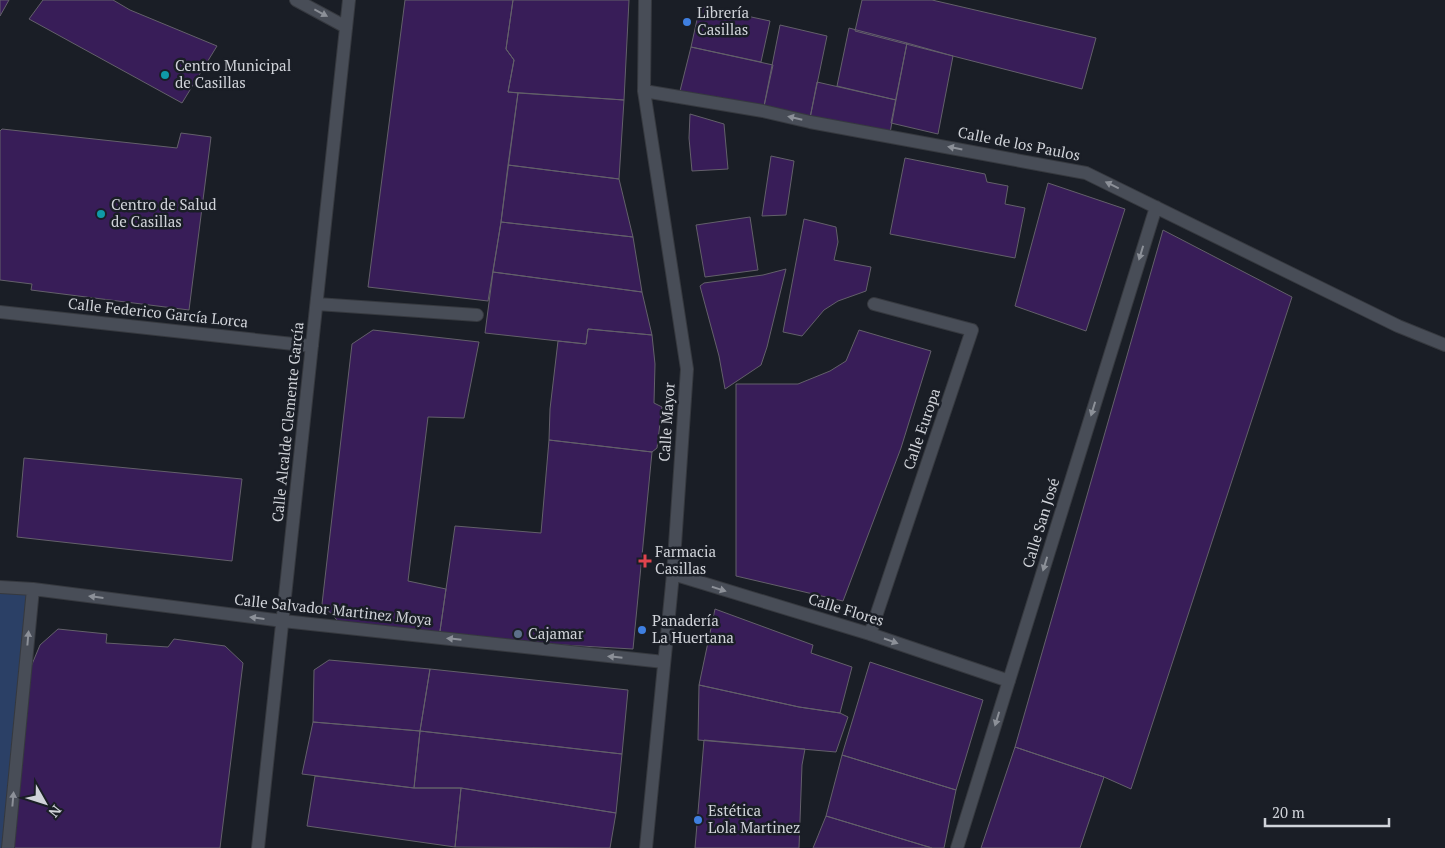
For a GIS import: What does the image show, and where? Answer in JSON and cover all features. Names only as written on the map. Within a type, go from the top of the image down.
[{"type":"street","points":[[296,0],[346,27]]},
{"type":"street","name":"Calle Alcalde Clemente García","points":[[258,848],[349,0]]},
{"type":"street","name":"Calle Mayor","points":[[646,0],[644,91],[687,369],[673,574],[646,848]]},
{"type":"street","name":"Calle de los Paulos","points":[[644,91],[763,111],[810,122],[1086,173],[1398,326],[1445,345]]},
{"type":"street","name":"Calle San José","points":[[957,848],[1156,207]]},
{"type":"street","points":[[317,304],[477,315]]},
{"type":"street","name":"Calle Europa","points":[[870,634],[972,330],[874,304]]},
{"type":"street","name":"Calle Federico García Lorca","points":[[0,312],[312,346]]},
{"type":"street","name":"Calle Flores","points":[[673,574],[870,634],[1009,681]]},
{"type":"street","name":"Calle Salvador Martinez Moya","points":[[0,587],[33,589],[282,621],[664,662]]},
{"type":"street","points":[[8,848],[33,589]]},
{"type":"shaded area","points":[[0,587],[30,590],[8,848],[0,848]]},
{"type":"building","points":[[0,0],[9,0],[0,16]]},
{"type":"building","name":"Centro Municipal de Casillas","points":[[43,0],[113,0],[130,10],[217,46],[182,103],[29,19]]},
{"type":"building","points":[[405,0],[513,0],[506,49],[514,60],[508,92],[518,93],[501,222],[488,301],[368,287]]},
{"type":"building","points":[[513,0],[629,0],[624,100],[508,92],[514,60],[506,49]]},
{"type":"building","points":[[862,0],[932,0],[1096,38],[1082,89],[855,31]]},
{"type":"building","points":[[700,6],[770,21],[761,62],[691,47]]},
{"type":"building","points":[[780,25],[827,36],[810,118],[763,111]]},
{"type":"building","points":[[849,28],[907,43],[896,100],[837,86]]},
{"type":"building","points":[[907,43],[953,56],[938,134],[891,123]]},
{"type":"building","points":[[691,47],[773,65],[763,111],[680,91]]},
{"type":"building","points":[[817,82],[896,100],[890,133],[810,118]]},
{"type":"building","points":[[518,93],[624,100],[619,179],[508,165]]},
{"type":"building","points":[[690,114],[724,124],[728,169],[692,171],[689,138]]},
{"type":"building","name":"Centro de Salud de Casillas","points":[[2,129],[177,148],[181,133],[211,137],[189,310],[31,290],[32,284],[0,280],[0,131]]},
{"type":"building","points":[[771,156],[794,161],[786,215],[762,216]]},
{"type":"building","points":[[905,158],[985,174],[987,182],[1008,186],[1005,204],[1025,208],[1015,258],[890,234]]},
{"type":"building","points":[[508,165],[619,179],[633,237],[501,222]]},
{"type":"building","points":[[1048,183],[1125,209],[1086,331],[1015,306]]},
{"type":"building","points":[[750,217],[758,270],[705,277],[696,225]]},
{"type":"building","points":[[804,219],[836,227],[838,242],[834,260],[871,267],[866,291],[838,301],[824,310],[802,336],[783,332]]},
{"type":"building","points":[[501,222],[633,237],[642,292],[493,272]]},
{"type":"building","points":[[1163,230],[1292,297],[1131,789],[1104,777],[1015,747]]},
{"type":"building","points":[[786,269],[761,365],[725,389],[719,356],[700,286],[704,283],[763,275]]},
{"type":"building","points":[[493,272],[642,292],[652,335],[588,329],[586,344],[485,333]]},
{"type":"building","points":[[588,329],[652,335],[655,364],[654,403],[662,407],[657,448],[652,452],[549,440],[550,409],[558,341],[586,344]]},
{"type":"building","points":[[373,330],[479,342],[464,418],[428,417],[408,581],[446,589],[439,638],[338,621],[322,604],[352,344]]},
{"type":"building","points":[[859,330],[931,351],[901,448],[843,601],[736,576],[736,384],[798,384],[830,371],[846,361]]},
{"type":"building","points":[[549,440],[652,452],[633,649],[439,638],[455,526],[541,533]]},
{"type":"building","points":[[24,458],[242,479],[232,561],[17,537]]},
{"type":"building","points":[[715,609],[813,645],[811,653],[852,667],[840,713],[799,707],[699,685]]},
{"type":"building","points":[[58,629],[107,634],[106,643],[168,647],[174,639],[225,646],[243,663],[220,848],[13,848],[30,669],[40,645]]},
{"type":"building","points":[[329,660],[430,669],[420,731],[313,722],[314,670]]},
{"type":"building","points":[[870,662],[983,700],[956,790],[842,755]]},
{"type":"building","points":[[430,669],[628,690],[622,754],[420,731]]},
{"type":"building","points":[[699,685],[799,707],[840,713],[848,717],[836,752],[698,740]]},
{"type":"building","points":[[313,722],[420,731],[414,788],[302,774]]},
{"type":"building","points":[[420,731],[622,754],[616,813],[461,788],[414,788]]},
{"type":"building","points":[[704,740],[805,749],[802,765],[799,848],[695,848]]},
{"type":"building","points":[[1015,747],[1104,777],[1080,848],[981,848]]},
{"type":"building","points":[[842,755],[956,790],[944,848],[932,848],[826,816]]},
{"type":"building","points":[[315,776],[414,788],[461,788],[455,847],[307,826]]},
{"type":"building","points":[[461,788],[616,813],[610,848],[455,847]]},
{"type":"building","points":[[826,816],[932,848],[813,848]]},
{"type":"place","name":"Librería Casillas","points":[[687,22]]},
{"type":"place","name":"Centro Municipal de Casillas","points":[[165,75]]},
{"type":"place","name":"Centro de Salud de Casillas","points":[[101,214]]},
{"type":"place","name":"Farmacia Casillas","points":[[645,561]]},
{"type":"place","name":"Panadería La Huertana","points":[[642,630]]},
{"type":"place","name":"Cajamar","points":[[518,634]]},
{"type":"place","name":"Estética Lola Martinez","points":[[698,820]]}]
